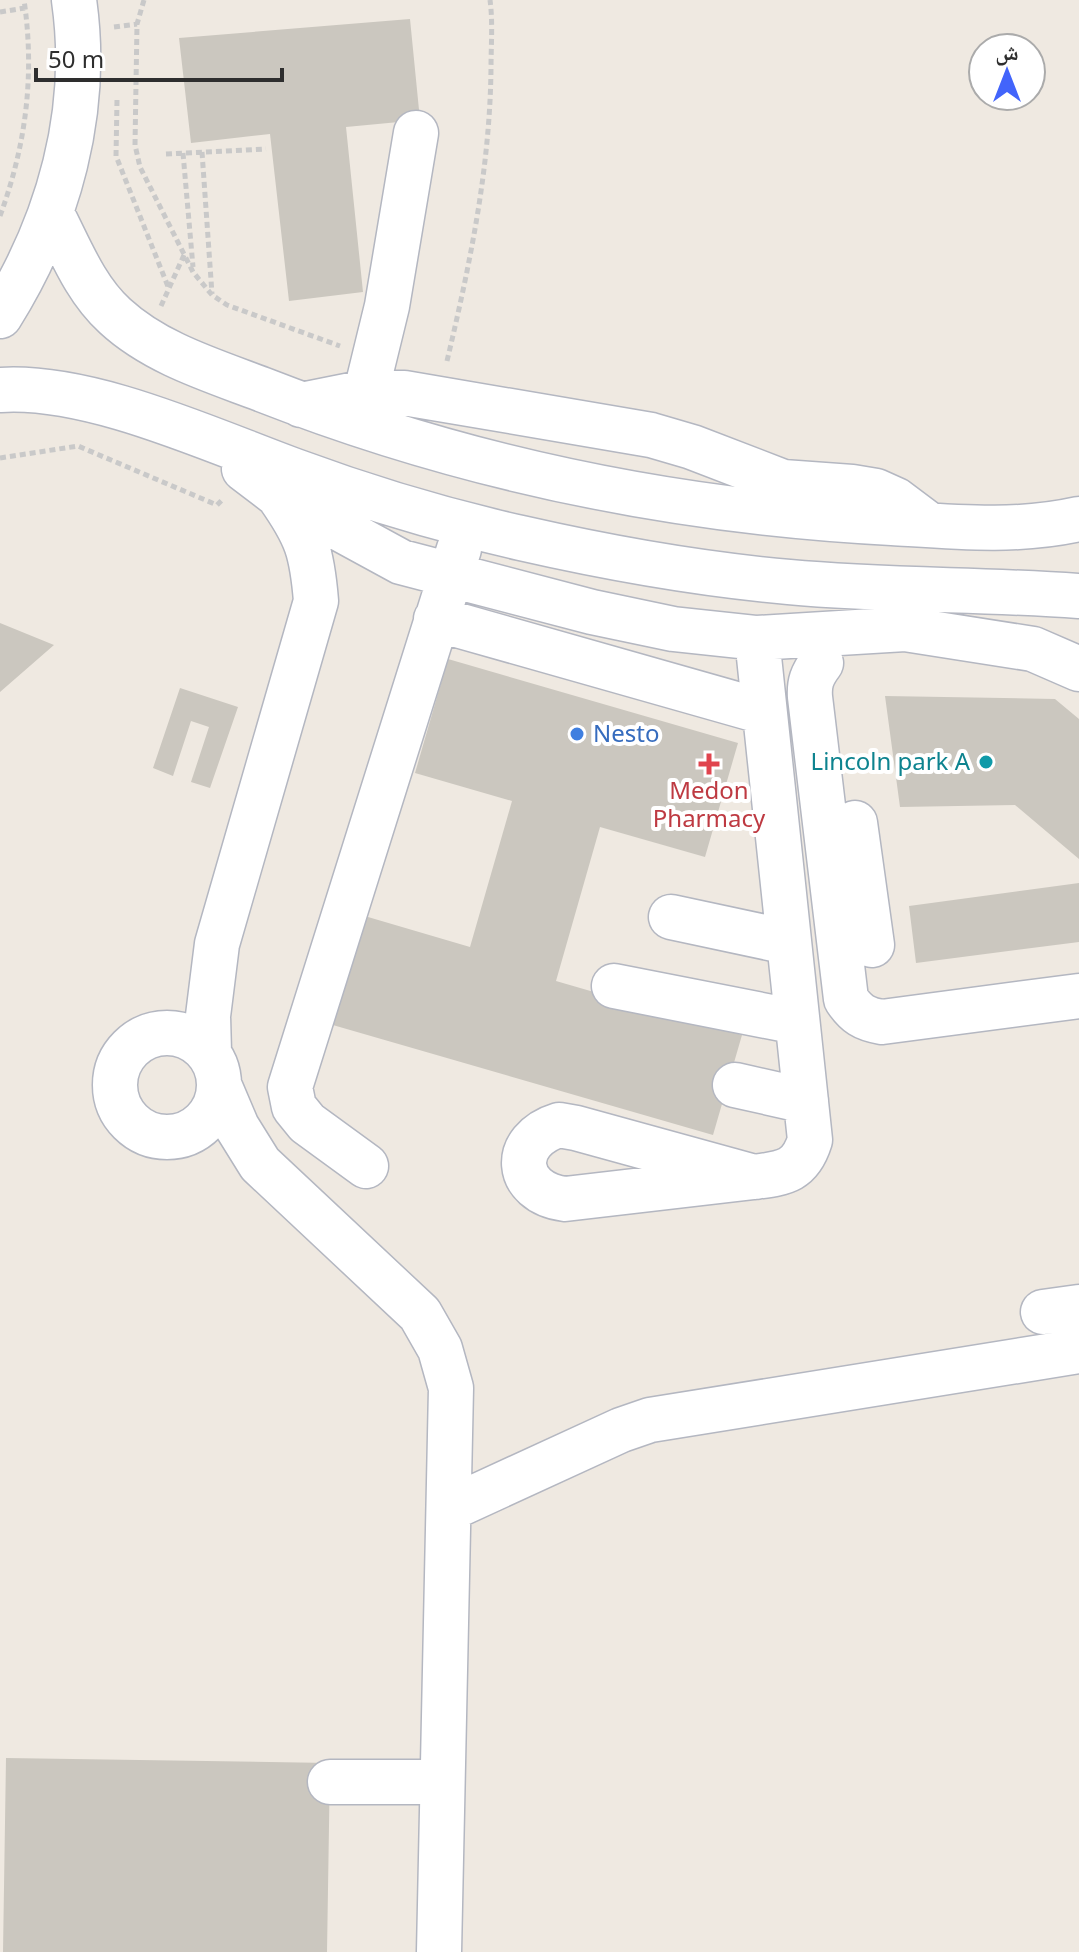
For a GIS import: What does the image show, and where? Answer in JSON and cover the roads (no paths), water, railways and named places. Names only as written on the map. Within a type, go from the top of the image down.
[{"type":"street","points":[[0,316],[23,279],[52,214],[69,153],[77,91],[78,28],[74,0]]},
{"type":"street","points":[[366,392],[387,306],[416,133]]},
{"type":"street","points":[[52,214],[86,281],[114,316],[169,352],[301,405],[508,468],[612,492],[824,520],[993,529],[1057,524],[1079,519]]},
{"type":"street","points":[[0,390],[67,394],[116,407],[323,481],[468,524],[654,565],[842,586],[1079,596]]},
{"type":"street","points":[[301,405],[366,392],[438,397],[651,435],[692,447],[783,482],[876,491],[896,500],[930,525]]},
{"type":"street","points":[[200,436],[263,483],[401,562]]},
{"type":"street","points":[[170,1137],[199,1127],[210,1116],[217,1102],[208,1016],[217,944],[316,601],[313,563],[301,527],[263,483]]},
{"type":"street","points":[[366,1166],[307,1123],[294,1107],[290,1087],[468,524]]},
{"type":"street","points":[[316,601],[331,581],[352,567],[376,560],[401,562],[592,612],[673,629],[757,638],[819,649],[905,629],[1033,649],[1079,669]]},
{"type":"street","points":[[842,586],[822,618],[819,649],[809,685],[846,999],[854,1012],[867,1020],[882,1022],[1079,996]]},
{"type":"street","points":[[436,619],[764,712]]},
{"type":"street","points":[[754,1177],[793,1168],[805,1156],[810,1140],[757,638]]},
{"type":"street","points":[[819,649],[835,682],[872,945]]},
{"type":"street","points":[[671,917],[788,942]]},
{"type":"street","points":[[148,1036],[196,976],[217,944]]},
{"type":"street","points":[[969,981],[1079,972]]},
{"type":"street","points":[[614,986],[797,1022]]},
{"type":"street","points":[[260,1164],[216,1148],[154,1136],[138,1129],[122,1111],[114,1087],[116,1071],[123,1056],[134,1044],[148,1036],[165,1032],[181,1034],[196,1041],[214,1070],[237,1127],[260,1164],[420,1314],[440,1349],[451,1388],[439,1952]]},
{"type":"street","points":[[735,1085],[806,1101]]},
{"type":"street","points":[[449,1509],[621,1430],[650,1420],[1079,1351]]},
{"type":"street","points":[[330,1796],[442,1797]]},
{"type":"place","name":"Nesto","points":[[577,734]]},
{"type":"place","name":"Lincoln park A","points":[[986,762]]},
{"type":"place","name":"Medon Pharmacy","points":[[709,764]]}]
